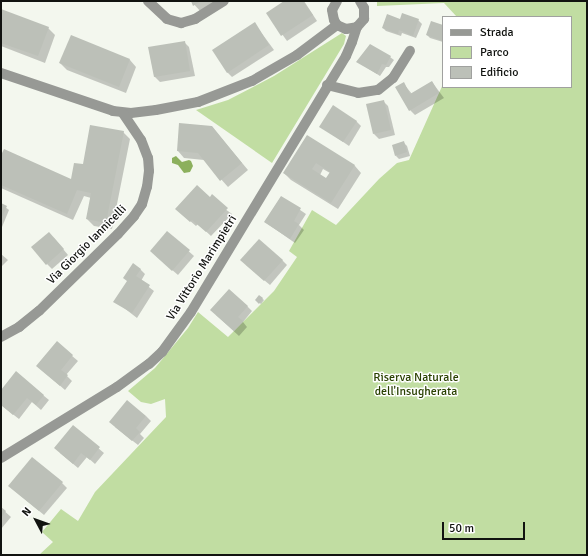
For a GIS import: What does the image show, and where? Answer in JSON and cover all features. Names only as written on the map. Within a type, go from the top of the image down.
[{"type":"street","points":[[148,1],[167,19],[181,23],[195,19],[224,1]]},
{"type":"street","points":[[337,1],[332,10],[334,20],[337,24],[346,29],[357,27]]},
{"type":"street","name":"Via Vittorio Marimpietri","points":[[1,458],[117,387],[149,364],[162,352],[192,312],[348,51],[357,27],[364,19],[364,8],[360,1]]},
{"type":"street","points":[[1,73],[103,108],[123,113],[146,112],[183,106],[235,89],[288,61],[337,24]]},
{"type":"street","points":[[327,85],[358,93],[378,90],[393,78],[410,51]]},
{"type":"street","name":"Via Giorgio Iannicelli","points":[[1,337],[19,327],[39,311],[118,234],[131,220],[142,204],[147,187],[149,171],[148,158],[142,140],[123,113]]},
{"type":"green space","name":"Riserva Naturale dell'Insugherata","points":[[377,1],[587,1],[587,555],[39,555],[53,542],[42,532],[61,509],[78,521],[95,492],[166,417],[165,399],[151,404],[141,402],[128,391],[155,368],[188,328],[198,312],[228,337],[274,291],[297,257],[289,251],[312,210],[336,225],[379,179],[397,163],[409,160],[442,86],[442,88],[572,88],[572,16],[456,16],[444,3],[377,6]]},
{"type":"green space","points":[[342,33],[346,36],[344,44],[272,163],[196,110],[228,100],[274,76]]},
{"type":"shaded area","points":[[176,156],[182,162],[189,160],[191,161],[193,166],[190,172],[184,173],[178,165],[172,163],[172,158]]},
{"type":"building","points":[[191,1],[201,1],[193,6]]},
{"type":"building","points":[[284,1],[303,1],[313,15],[281,36],[266,13]]},
{"type":"building","points":[[1,9],[49,27],[38,56],[1,43]]},
{"type":"building","points":[[402,13],[419,19],[413,36],[399,30],[398,34],[382,28],[387,14],[400,19]]},
{"type":"building","points":[[431,21],[442,25],[442,41],[426,35]]},
{"type":"building","points":[[255,22],[269,45],[227,73],[212,50]]},
{"type":"building","points":[[71,35],[130,59],[119,87],[59,63]]},
{"type":"building","points":[[185,41],[190,71],[154,77],[148,47]]},
{"type":"building","points":[[370,44],[391,56],[386,65],[382,64],[377,74],[356,62]]},
{"type":"building","points":[[432,81],[439,93],[409,111],[395,87],[404,82],[410,94]]},
{"type":"building","points":[[384,100],[391,130],[373,134],[366,104]]},
{"type":"building","points":[[333,105],[357,121],[343,142],[319,127]]},
{"type":"building","points":[[179,123],[212,126],[242,163],[220,181],[198,153],[177,151]]},
{"type":"building","points":[[90,125],[124,131],[106,223],[86,219],[91,193],[77,190],[67,214],[1,185],[1,155],[4,149],[71,179],[74,163],[83,164]]},
{"type":"building","points":[[307,135],[355,165],[331,203],[283,173]],"holes":[[[316,163],[330,172],[326,178],[312,169]]]},
{"type":"building","points":[[404,141],[407,152],[395,156],[392,145]]},
{"type":"building","points":[[197,185],[210,197],[212,194],[228,208],[206,232],[192,220],[190,222],[175,209]]},
{"type":"building","points":[[281,196],[301,208],[294,221],[299,224],[290,239],[264,222]]},
{"type":"building","points":[[1,203],[7,206],[1,219]]},
{"type":"building","points":[[167,231],[190,250],[172,271],[150,251]]},
{"type":"building","points":[[49,232],[64,249],[46,265],[31,247]]},
{"type":"building","points":[[259,239],[283,260],[264,281],[240,260]]},
{"type":"building","points":[[133,263],[141,269],[136,276],[150,285],[132,313],[113,302],[127,281],[123,278]]},
{"type":"building","points":[[229,289],[248,306],[238,317],[243,321],[234,331],[210,310]]},
{"type":"building","points":[[259,295],[263,298],[259,304],[255,300]]},
{"type":"building","points":[[57,341],[73,355],[61,370],[68,375],[60,386],[36,366]]},
{"type":"building","points":[[16,371],[44,395],[36,405],[27,398],[13,415],[1,405],[1,390]]},
{"type":"building","points":[[127,400],[146,416],[136,428],[140,432],[132,441],[109,422]]},
{"type":"building","points":[[73,425],[100,447],[90,460],[81,453],[73,464],[54,448]]},
{"type":"building","points":[[32,457],[63,482],[39,511],[8,486]]},
{"type":"building","points":[[1,507],[6,511],[1,518]]}]
